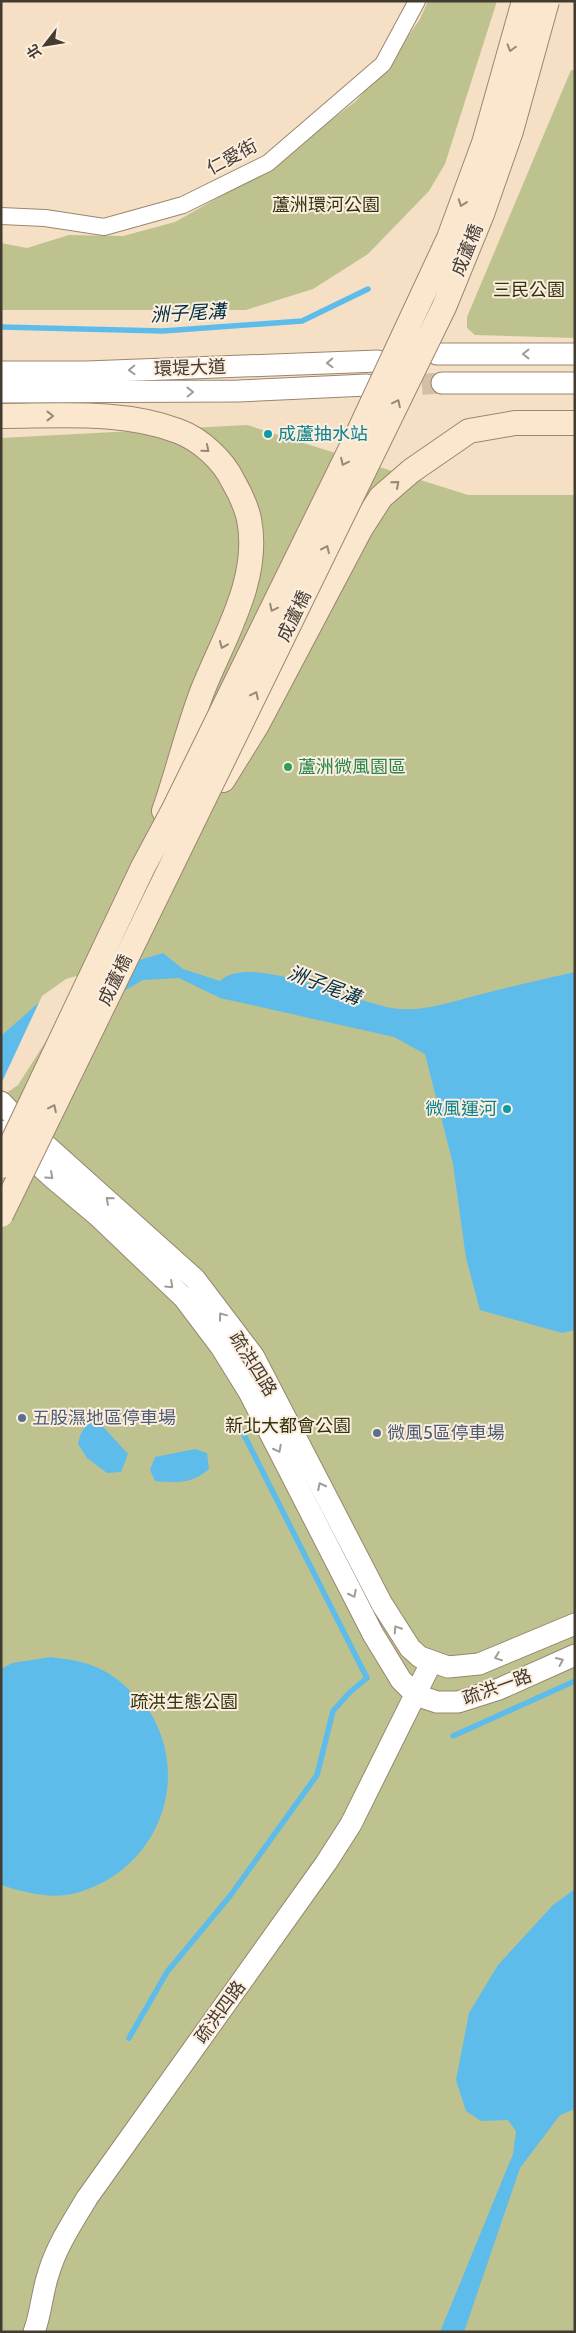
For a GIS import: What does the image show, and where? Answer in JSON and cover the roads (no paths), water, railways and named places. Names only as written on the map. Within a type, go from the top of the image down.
[{"type":"main road","name":"成蘆橋","points":[[1,1166],[143,867],[173,811],[341,469],[445,247],[484,143],[524,1]]},
{"type":"main road","name":"成蘆橋","points":[[1,1215],[444,307],[482,214],[511,131],[547,1]]},
{"type":"main road","points":[[1,416],[101,416],[144,422],[179,431],[202,445],[227,468],[242,498],[249,519],[248,579],[202,693],[170,796],[143,867]]},
{"type":"main road","points":[[145,919],[196,821],[258,725],[361,528],[381,497],[411,471],[469,431],[515,423],[575,423]]},
{"type":"main road","points":[[515,423],[575,435]]},
{"type":"street","name":"仁愛街","points":[[1,216],[45,218],[104,227],[183,205],[268,163],[382,64],[417,1]]},
{"type":"street","points":[[437,354],[575,354]]},
{"type":"street","name":"環堤大道","points":[[1,372],[88,372],[378,361]]},
{"type":"street","points":[[442,383],[575,383]]},
{"type":"street","name":"環堤大道","points":[[1,392],[238,391],[367,386]]},
{"type":"street","name":"疏洪四路","points":[[4,1106],[195,1280],[254,1358],[395,1627],[410,1648],[420,1658],[431,1663],[351,1824],[326,1863],[86,2198],[71,2223],[47,2275],[34,2332]]},
{"type":"street","name":"疏洪四路","points":[[1,1131],[54,1180],[98,1216],[184,1298],[221,1347],[249,1392],[374,1634],[401,1680],[416,1695]]},
{"type":"street","name":"疏洪一路","points":[[431,1663],[448,1667],[479,1664],[575,1624]]},
{"type":"street","name":"疏洪一路","points":[[416,1695],[438,1702],[458,1702],[499,1689],[575,1655]]},
{"type":"water","name":"微風運河","points":[[163,953],[183,969],[220,981],[234,974],[254,972],[278,975],[375,1004],[403,1009],[435,1006],[575,972],[575,1330],[562,1333],[480,1310],[466,1258],[453,1164],[425,1054],[394,1037],[220,998],[179,978],[143,980],[46,1036],[1,1095],[1,1036],[45,997],[67,982]]},
{"type":"water","points":[[97,1420],[128,1454],[121,1472],[107,1473],[87,1458],[78,1444],[84,1429]]},
{"type":"water","points":[[195,1449],[207,1453],[209,1469],[203,1474],[184,1481],[155,1481],[150,1470],[155,1457]]},
{"type":"water","points":[[51,1657],[94,1666],[113,1676],[130,1690],[150,1712],[163,1740],[168,1769],[166,1797],[158,1823],[144,1847],[125,1868],[100,1884],[72,1894],[54,1896],[27,1892],[1,1885],[1,1669],[12,1663]]},
{"type":"water","points":[[575,1889],[575,2109],[560,2115],[520,2168],[464,2332],[440,2332],[513,2154],[516,2131],[508,2120],[481,2121],[466,2111],[456,2080],[469,2013],[498,1965],[553,1905]]},
{"type":"waterway","name":"洲子尾溝","points":[[1,327],[163,331],[302,321],[368,289]]},
{"type":"waterway","points":[[129,2038],[167,1972],[230,1896],[317,1775],[333,1711],[350,1692],[367,1678],[242,1431]]},
{"type":"waterway","points":[[453,1736],[575,1681]]},
{"type":"tunnel","points":[[390,386],[442,383]]},
{"type":"place","name":"成蘆抽水站","points":[[268,434]]},
{"type":"place","name":"蘆洲微風園區","points":[[288,767]]},
{"type":"place","name":"微風運河","points":[[507,1109]]},
{"type":"place","name":"五股濕地區停車場","points":[[22,1418]]},
{"type":"place","name":"微風5區停車場","points":[[377,1433]]},
{"type":"park label","name":"蘆洲環河公園","points":[[326,205]]},
{"type":"park label","name":"三民公園","points":[[529,290]]},
{"type":"park label","name":"新北大都會公園","points":[[288,1426]]},
{"type":"park label","name":"疏洪生態公園","points":[[184,1702]]}]
